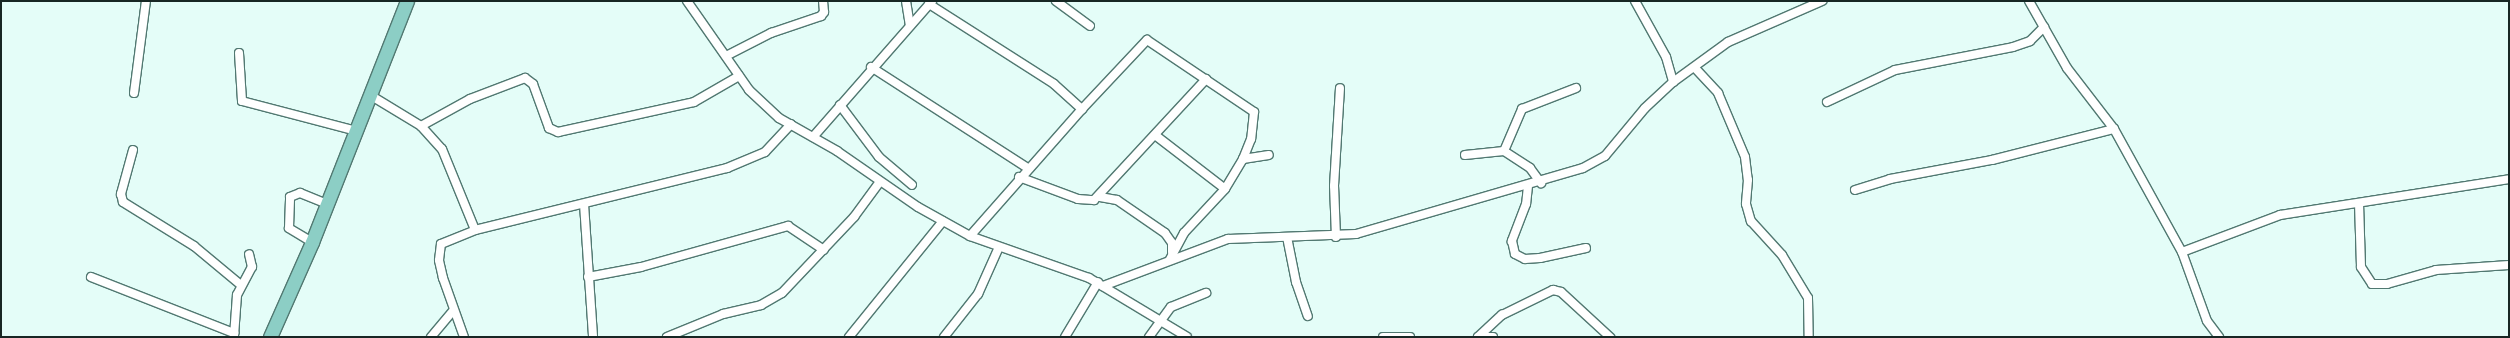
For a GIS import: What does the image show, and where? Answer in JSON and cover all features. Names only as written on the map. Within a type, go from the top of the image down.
[{"type":"main road","points":[[270,337],[312,242],[407,1]]},
{"type":"street","points":[[134,93],[146,1]]},
{"type":"street","points":[[688,1],[739,76],[764,107],[813,136],[880,183],[970,236],[1100,284],[1186,337]]},
{"type":"street","points":[[726,56],[771,33],[821,16],[824,12],[822,1]]},
{"type":"street","points":[[906,1],[910,26]]},
{"type":"street","points":[[1056,1],[1090,26]]},
{"type":"street","points":[[1635,1],[1666,57],[1673,82]]},
{"type":"street","points":[[1065,337],[1100,284],[1228,239],[1336,237],[1541,183],[1598,162],[1673,82],[1695,68],[1728,42],[1822,1]]},
{"type":"street","points":[[2029,1],[2067,68],[2114,129],[2182,252],[2207,321],[2219,337]]},
{"type":"street","points":[[813,136],[871,67],[931,3],[1054,84],[1082,109]]},
{"type":"street","points":[[1827,102],[1895,70],[2018,45],[2030,41],[2044,27]]},
{"type":"street","points":[[970,236],[1018,178],[1147,40],[1254,112],[1251,139],[1243,160],[1225,189],[1184,233],[1170,259]]},
{"type":"street","points":[[239,53],[242,101],[356,130]]},
{"type":"street","points":[[871,67],[1028,168]]},
{"type":"street","points":[[1695,68],[1718,93],[1745,157],[1748,180],[1746,204],[1751,221],[1782,255],[1808,298],[1809,337]]},
{"type":"street","points":[[421,126],[470,99],[525,78],[533,84],[549,128],[558,132],[689,104],[739,76]]},
{"type":"street","points":[[1100,197],[1206,79]]},
{"type":"street","points":[[1336,237],[1334,186],[1340,88]]},
{"type":"street","points":[[1504,151],[1522,109],[1576,88]]},
{"type":"street","points":[[370,95],[421,126],[448,160],[475,230]]},
{"type":"street","points":[[840,105],[879,157],[912,185]]},
{"type":"street","points":[[464,337],[453,311],[439,249],[441,244],[475,230],[728,168],[765,152],[791,124]]},
{"type":"street","points":[[1855,190],[1890,178],[1992,160],[2114,129]]},
{"type":"street","points":[[1155,135],[1225,189]]},
{"type":"street","points":[[133,150],[121,194],[123,202],[194,246],[242,285]]},
{"type":"street","points":[[1465,155],[1504,151],[1530,168],[1541,183]]},
{"type":"street","points":[[1243,160],[1269,155]]},
{"type":"street","points":[[1018,178],[1078,199],[1100,197],[1117,200],[1165,233],[1172,243],[1170,259]]},
{"type":"street","points":[[2182,252],[2280,215],[2359,204],[2509,179]]},
{"type":"street","points":[[667,337],[774,298],[824,250],[880,183]]},
{"type":"street","points":[[1528,186],[1512,241],[1515,254],[1525,259],[1540,258],[1586,248]]},
{"type":"street","points":[[312,242],[289,228],[290,197],[300,193],[327,204]]},
{"type":"street","points":[[584,204],[593,337]]},
{"type":"street","points":[[2359,204],[2360,267],[2372,284],[2387,284],[2436,270],[2509,265]]},
{"type":"street","points":[[849,337],[943,221]]},
{"type":"street","points":[[588,277],[641,267],[788,226],[824,250]]},
{"type":"street","points":[[1286,237],[1296,282],[1308,316]]},
{"type":"street","points":[[944,337],[978,294],[998,247]]},
{"type":"street","points":[[91,277],[234,335],[233,313],[242,285],[252,267],[249,254]]},
{"type":"street","points":[[1478,337],[1502,315],[1553,290],[1561,292],[1610,337]]},
{"type":"street","points":[[1149,337],[1160,320],[1181,301],[1206,293]]},
{"type":"street","points":[[430,337],[453,311]]},
{"type":"street","points":[[1383,337],[1410,337]]},
{"type":"street","points":[[1478,337],[1493,337]]}]
